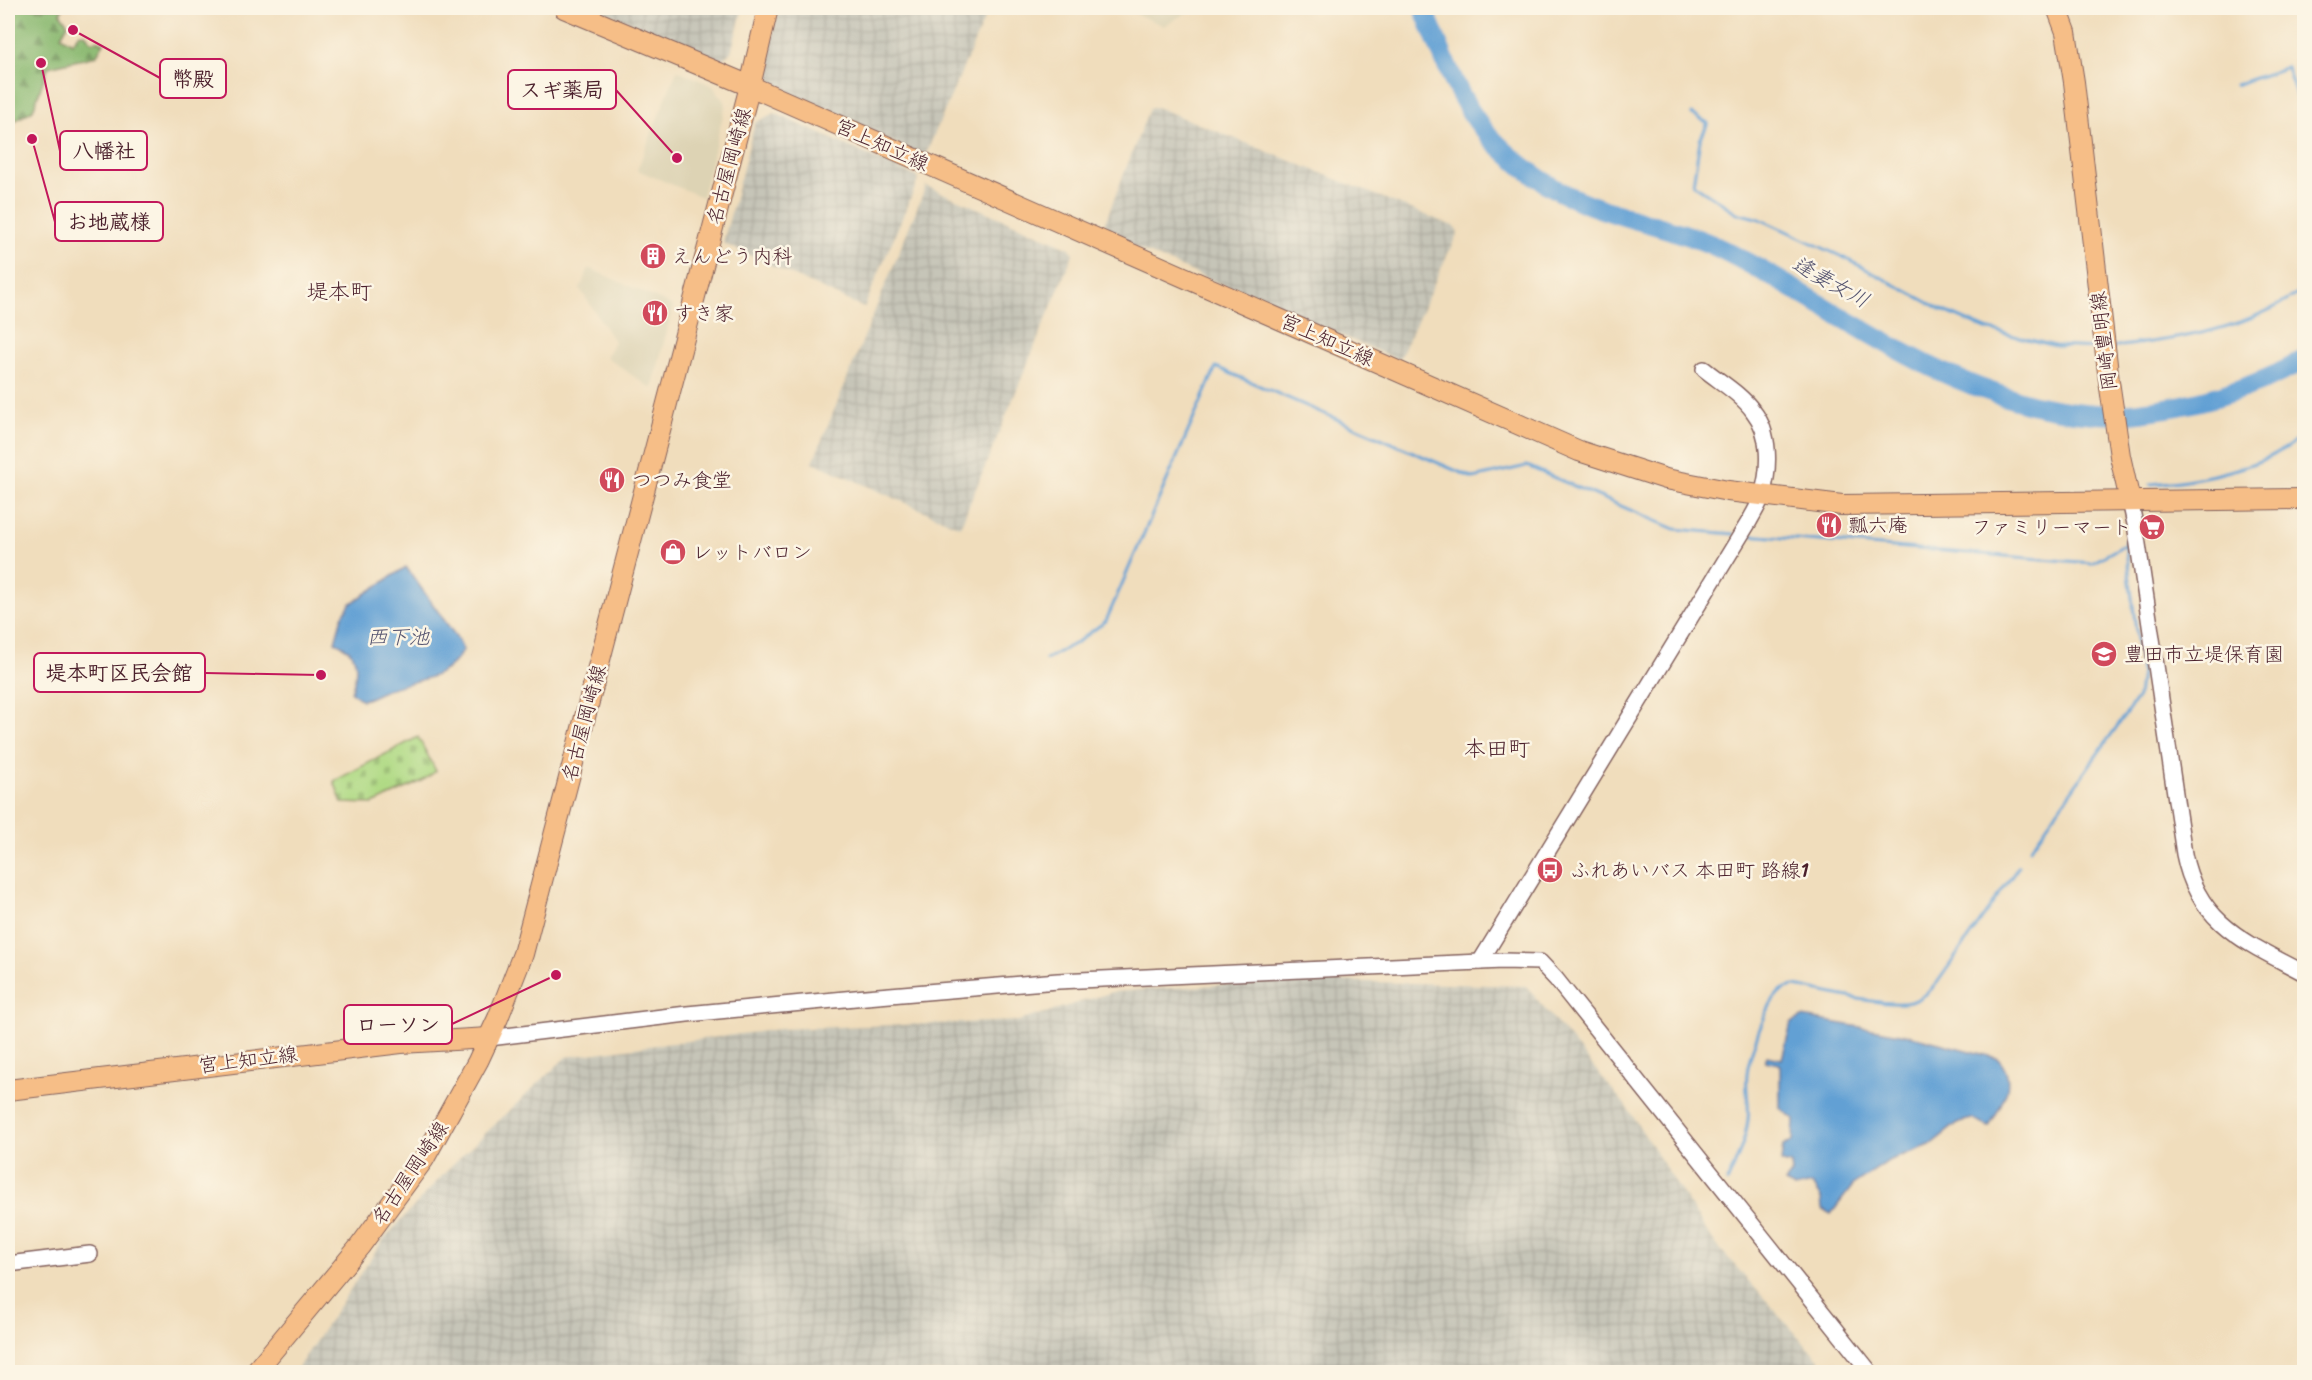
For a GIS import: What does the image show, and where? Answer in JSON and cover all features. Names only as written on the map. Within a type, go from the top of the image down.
[{"type":"main road","name":"宮上知立線","points":[[564,8],[750,86],[1579,451],[1666,479],[1728,491],[1842,504],[2130,501]]},
{"type":"main road","name":"名古屋岡崎線","points":[[255,1372],[360,1246],[424,1160],[464,1089],[489,1038],[523,954],[750,86],[768,8]]},
{"type":"main road","name":"岡崎豊明線","points":[[2057,8],[2066,32],[2074,82],[2109,381],[2120,456],[2130,501]]},
{"type":"main road","points":[[2130,501],[2304,499]]},
{"type":"main road","name":"宮上知立線","points":[[8,1090],[401,1043],[489,1038]]},
{"type":"street","points":[[1480,963],[1750,520],[1762,495],[1767,445],[1759,418],[1741,398],[1704,369]]},
{"type":"street","points":[[2130,501],[2184,854],[2190,876],[2201,900],[2225,929],[2246,943],[2304,973]]},
{"type":"street","points":[[489,1038],[710,1012],[1024,984],[1540,962],[1549,970],[1870,1372]]},
{"type":"street","points":[[8,1264],[90,1254]]},
{"type":"shaded area","points":[[596,8],[743,8],[731,52],[721,60]]},
{"type":"shaded area","points":[[780,8],[989,8],[925,156],[773,90],[764,68]]},
{"type":"shaded area","points":[[1123,8],[1194,8],[1164,26]]},
{"type":"shaded area","points":[[677,70],[713,86],[726,104],[702,197],[637,170]]},
{"type":"shaded area","points":[[1156,107],[1453,226],[1458,232],[1399,360],[1101,233],[1149,109]]},
{"type":"shaded area","points":[[774,113],[919,178],[864,308],[723,243],[755,123]]},
{"type":"shaded area","points":[[926,186],[1070,248],[1073,254],[960,527],[813,462]]},
{"type":"shaded area","points":[[589,268],[673,306],[652,389],[606,357],[614,341],[580,289]]},
{"type":"shaded area","points":[[1291,980],[1526,986],[1626,1106],[1713,1241],[1830,1372],[295,1372],[384,1239],[453,1164],[566,1057],[779,1029],[1019,1021],[1113,992]]},
{"type":"green space","points":[[8,8],[63,8],[60,13],[68,24],[61,36],[72,43],[79,33],[85,34],[92,42],[96,40],[104,43],[96,56],[48,67],[33,110],[8,125]]},
{"type":"green space","points":[[418,737],[436,771],[422,781],[373,804],[342,803],[334,781]]},
{"type":"water","name":"西下池","points":[[406,567],[457,638],[463,650],[448,668],[439,674],[362,700],[351,692],[356,669],[353,656],[335,642],[342,617],[350,604]]},
{"type":"water","points":[[1802,1017],[1912,1036],[1997,1058],[2007,1076],[2008,1084],[2003,1101],[1989,1127],[1972,1119],[1959,1122],[1930,1145],[1890,1160],[1854,1184],[1831,1214],[1822,1209],[1821,1198],[1812,1184],[1795,1188],[1785,1183],[1792,1173],[1791,1164],[1781,1162],[1783,1146],[1793,1141],[1794,1119],[1780,1108],[1780,1064],[1765,1061],[1767,1056],[1782,1059],[1791,1023]]},
{"type":"waterway","name":"逢妻女川","points":[[1423,8],[1453,80],[1472,114],[1497,144],[1535,176],[1567,195],[1596,207],[1704,241],[1721,249],[1900,351],[1946,374],[1994,393],[2043,407],[2106,414],[2150,411],[2230,393],[2260,382],[2304,360]]},
{"type":"waterway","points":[[2235,85],[2287,67],[2304,121]]},
{"type":"waterway","points":[[1692,114],[1708,123],[1700,140],[1693,184],[1737,213],[1760,219],[1849,260],[1940,309],[1986,329],[2055,346],[2099,348]]},
{"type":"waterway","points":[[2112,347],[2188,336],[2236,324],[2282,304],[2304,290]]},
{"type":"waterway","points":[[1046,659],[1076,643],[1106,621],[1216,367],[1473,478],[1527,466],[1675,529],[1734,534]]},
{"type":"waterway","points":[[2150,484],[2231,471],[2270,456],[2288,447],[2304,435]]},
{"type":"waterway","points":[[1747,535],[2092,563],[2126,544]]},
{"type":"waterway","points":[[2030,849],[2138,697],[2141,672],[2125,540]]},
{"type":"waterway","points":[[1727,1182],[1747,1128],[1748,1066],[1764,1019],[1779,993],[1795,986],[1886,1003],[1910,1002],[1918,999],[1937,983],[2019,866]]},
{"type":"place","name":"幣殿","points":[[73,30]]},
{"type":"place","name":"八幡社","points":[[41,63]]},
{"type":"place","name":"お地蔵様","points":[[32,139]]},
{"type":"place","name":"スギ薬局","points":[[677,158]]},
{"type":"place","name":"えんどう内科","points":[[653,256]]},
{"type":"place","name":"すき家","points":[[655,313]]},
{"type":"place","name":"つつみ食堂","points":[[612,480]]},
{"type":"place","name":"瓢六庵","points":[[1829,525]]},
{"type":"place","name":"ファミリーマート","points":[[2152,527]]},
{"type":"place","name":"レットバロン","points":[[673,552]]},
{"type":"place","name":"豊田市立堤保育園","points":[[2104,654]]},
{"type":"place","name":"堤本町区民会館","points":[[321,675]]},
{"type":"place","name":"ふれあいバス 本田町 路線1","points":[[1550,870]]},
{"type":"place","name":"ローソン","points":[[556,975]]},
{"type":"district","name":"堤本町","points":[[339,291]]},
{"type":"district","name":"本田町","points":[[1497,748]]}]
